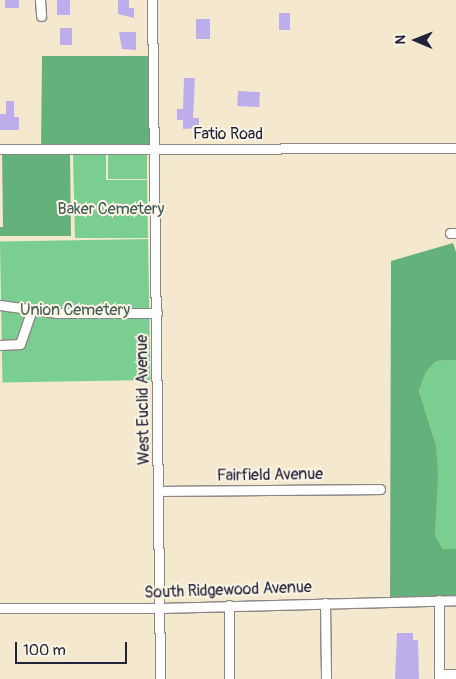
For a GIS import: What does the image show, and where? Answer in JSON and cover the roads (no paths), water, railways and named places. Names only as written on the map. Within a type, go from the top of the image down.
[{"type":"street","points":[[40,0],[41,16]]},
{"type":"street","name":"West Euclid Avenue","points":[[152,0],[160,679]]},
{"type":"street","name":"Fatio Road","points":[[0,150],[456,148]]},
{"type":"street","points":[[0,305],[57,313],[157,314]]},
{"type":"street","points":[[0,345],[20,344],[32,310]]},
{"type":"street","name":"Fairfield Avenue","points":[[159,491],[380,489]]},
{"type":"street","points":[[439,600],[439,677],[456,674]]},
{"type":"street","name":"South Ridgewood Avenue","points":[[0,608],[160,608],[456,600]]},
{"type":"street","points":[[325,603],[326,679]]},
{"type":"street","points":[[229,605],[229,679]]},
{"type":"park label","name":"Baker Cemetery","points":[[111,209]]},
{"type":"park label","name":"Union Cemetery","points":[[75,310]]}]
